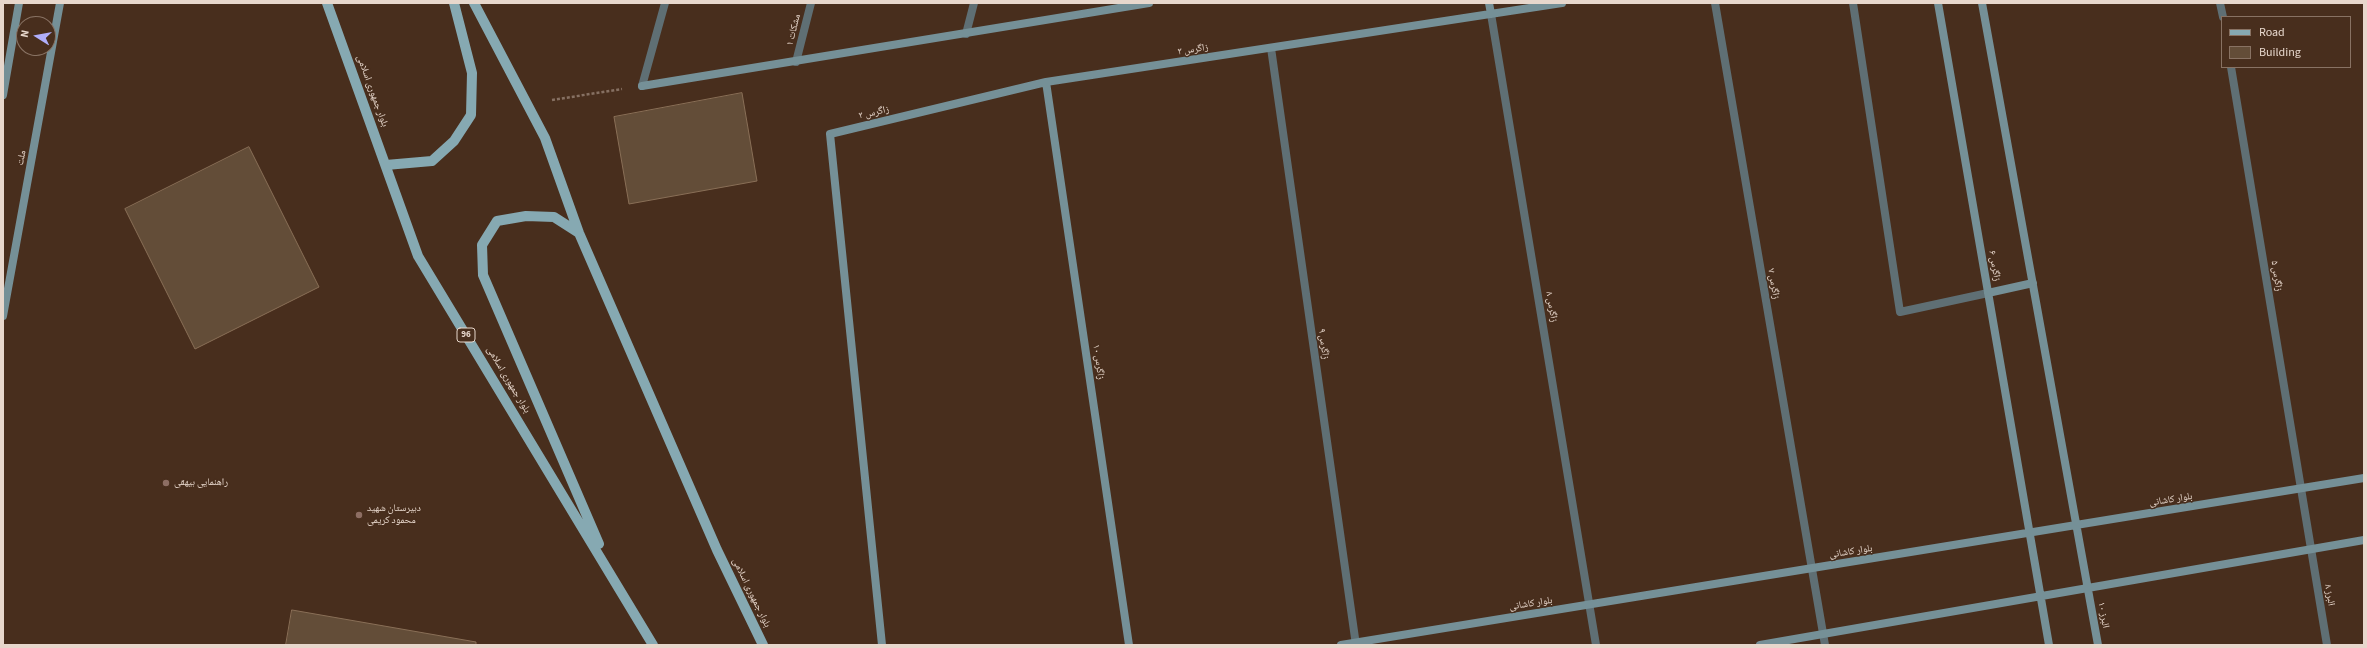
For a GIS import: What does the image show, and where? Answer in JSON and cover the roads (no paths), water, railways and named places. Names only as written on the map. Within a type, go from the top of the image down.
[{"type":"main road","name":"بلوار جمهوری اسلامی","points":[[327,3],[418,256],[614,577],[653,645]]},
{"type":"main road","points":[[386,165],[432,161],[454,141],[471,115],[472,73],[454,3]]},
{"type":"main road","name":"بلوار جمهوری اسلامی","points":[[474,3],[545,138],[579,233],[717,550],[763,645]]},
{"type":"main road","points":[[579,233],[554,217],[526,216],[497,221],[482,245],[483,275],[614,577]]},
{"type":"street","points":[[3,96],[19,3]]},
{"type":"street","name":"ملت","points":[[3,316],[60,3]]},
{"type":"street","points":[[665,3],[642,86],[1149,3]]},
{"type":"street","name":"مشکات ۱","points":[[796,62],[812,3]]},
{"type":"street","points":[[966,34],[974,3]]},
{"type":"street","points":[[1489,3],[1491,14]]},
{"type":"street","name":"زاگرس ۲","points":[[882,645],[830,134],[1046,82],[1562,3]]},
{"type":"street","name":"زاگرس ۷","points":[[1716,3],[1825,645]]},
{"type":"street","points":[[1853,3],[1900,312],[2033,283]]},
{"type":"street","name":"زاگرس ۶","points":[[1938,3],[2041,596]]},
{"type":"street","points":[[1982,3],[2076,525]]},
{"type":"street","points":[[2220,3],[2223,16]]},
{"type":"street","name":"زاگرس ۸","points":[[1491,14],[1591,604],[1596,645]]},
{"type":"street","name":"زاگرس ۹","points":[[1270,48],[1356,644]]},
{"type":"street","name":"زاگرس ۵","points":[[2231,68],[2311,549]]},
{"type":"street","name":"زاگرس ۱۰","points":[[1046,82],[1129,645]]},
{"type":"street","name":"بلوار کاشانی","points":[[1341,645],[1356,644],[1591,604],[2364,478]]},
{"type":"street","name":"البرز ۱۰","points":[[2076,525],[2098,645]]},
{"type":"street","points":[[1760,645],[2364,540]]},
{"type":"street","name":"البرز ۸","points":[[2311,549],[2328,645]]},
{"type":"street","points":[[2041,596],[2049,645]]},
{"type":"place","name":"راهنمایی بیهقی","points":[[166,483]]},
{"type":"place","name":"دبیرستان شهید محمود کریمی","points":[[359,515]]}]
